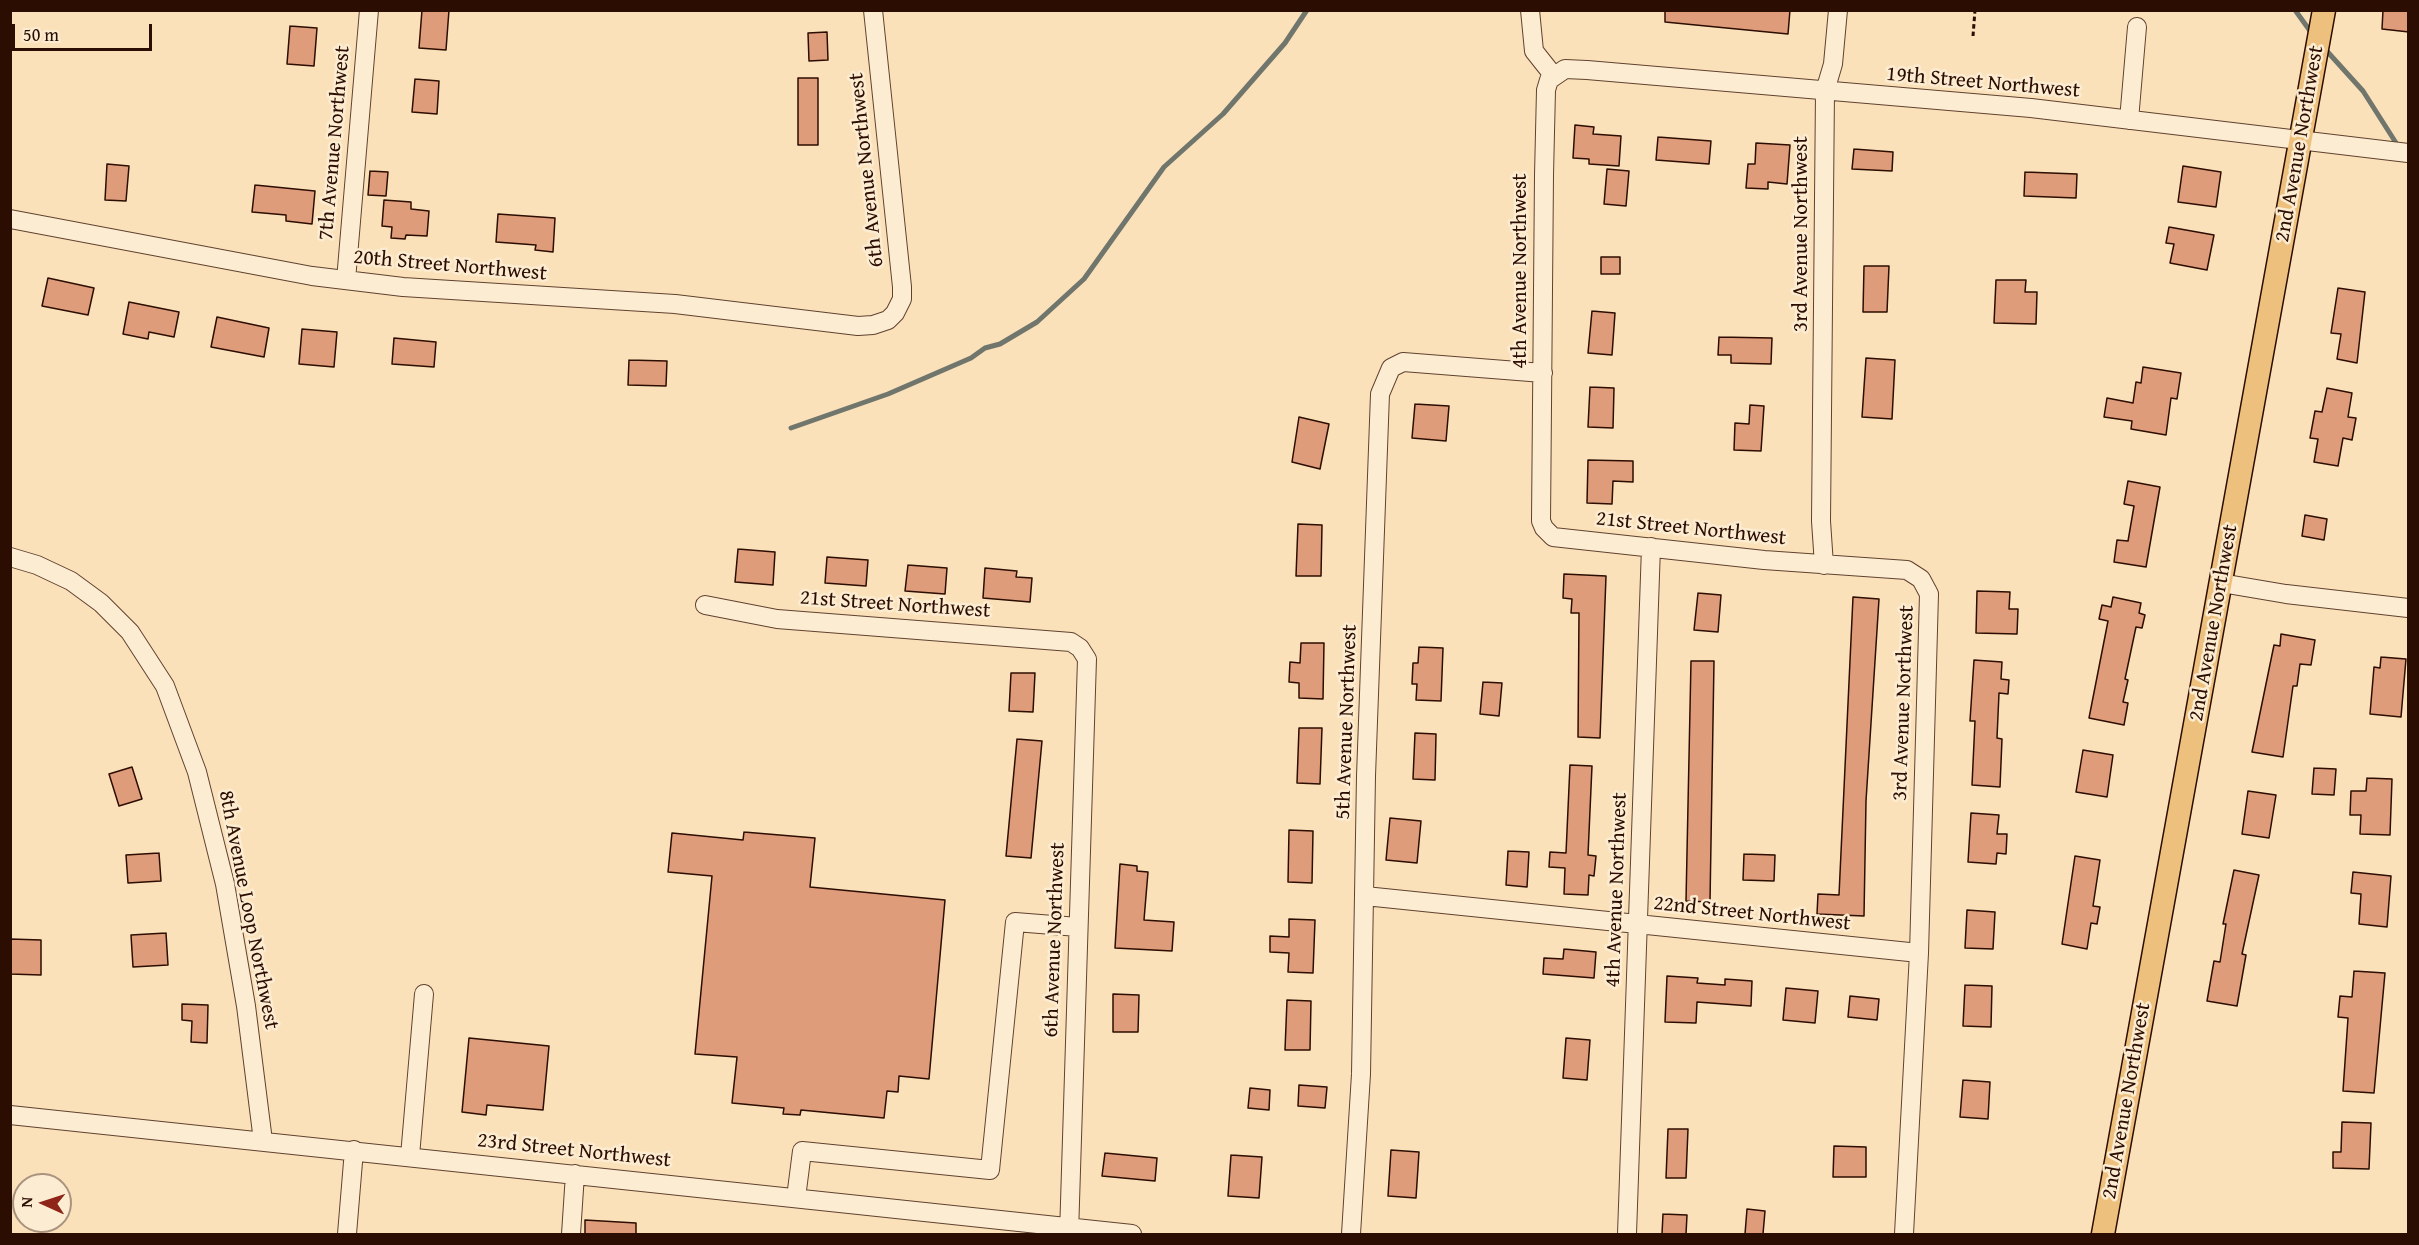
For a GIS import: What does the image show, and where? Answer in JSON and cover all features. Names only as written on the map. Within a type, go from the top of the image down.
[{"type":"main road","name":"2nd Avenue Northwest","points":[[2103,1234],[2324,10]]},
{"type":"street","name":"7th Avenue Northwest","points":[[346,280],[369,10]]},
{"type":"street","name":"6th Avenue Northwest","points":[[873,10],[902,288],[900,305],[888,320]]},
{"type":"street","points":[[1530,10],[1534,51],[1553,75]]},
{"type":"street","name":"3rd Avenue Northwest","points":[[1838,10],[1833,64],[1825,91],[1821,521],[1824,565],[1907,570],[1921,579],[1929,594],[1919,953],[1904,1234]]},
{"type":"street","points":[[2129,120],[2137,27]]},
{"type":"street","name":"19th Street Northwest","points":[[1553,75],[1565,69],[1587,70],[2031,108],[2409,153]]},
{"type":"street","name":"4th Avenue Northwest","points":[[1553,75],[1546,90],[1542,521],[1544,528],[1553,537]]},
{"type":"street","name":"20th Street Northwest","points":[[10,219],[203,257],[403,287],[675,304],[858,326],[873,325],[888,320]]},
{"type":"street","name":"5th Avenue Northwest","points":[[1351,1234],[1361,1074],[1366,776],[1380,393],[1391,368],[1403,362],[1543,373]]},
{"type":"street","name":"21st Street Northwest","points":[[1553,537],[1824,565]]},
{"type":"street","name":"4th Avenue Northwest","points":[[1627,1234],[1651,547]]},
{"type":"street","name":"8th Avenue Loop Northwest","points":[[10,557],[37,565],[71,581],[101,603],[130,632],[149,658],[165,686],[197,772],[225,884],[246,1006],[263,1141]]},
{"type":"street","points":[[2221,583],[2286,594],[2409,608]]},
{"type":"street","name":"21st Street Northwest","points":[[705,605],[777,619],[1071,642],[1080,648]]},
{"type":"street","name":"6th Avenue Northwest","points":[[1069,1231],[1087,658],[1080,648]]},
{"type":"street","name":"22nd Street Northwest","points":[[1365,896],[1919,953]]},
{"type":"street","points":[[796,1198],[802,1151],[990,1170],[1015,922],[1078,927]]},
{"type":"street","points":[[410,1156],[424,994]]},
{"type":"street","name":"23rd Street Northwest","points":[[10,1115],[796,1198],[1069,1231],[1132,1234]]},
{"type":"street","points":[[347,1234],[354,1150]]},
{"type":"street","points":[[571,1234],[575,1174]]},
{"type":"path","points":[[1973,36],[1975,10]]},
{"type":"building","points":[[422,10],[449,10],[446,50],[419,48]]},
{"type":"building","points":[[1665,10],[1790,10],[1788,34],[1665,22]]},
{"type":"building","points":[[2383,10],[2409,10],[2409,32],[2382,29]]},
{"type":"building","points":[[290,26],[317,28],[314,66],[287,64]]},
{"type":"building","points":[[827,32],[828,60],[809,61],[808,33]]},
{"type":"building","points":[[798,78],[818,78],[818,145],[798,145]]},
{"type":"building","points":[[415,79],[439,81],[437,114],[412,112]]},
{"type":"building","points":[[1575,125],[1594,127],[1593,134],[1621,136],[1619,166],[1589,164],[1589,159],[1573,158]]},
{"type":"building","points":[[1658,137],[1711,141],[1709,164],[1656,160]]},
{"type":"building","points":[[1756,143],[1790,145],[1787,184],[1768,182],[1768,189],[1746,188],[1748,164],[1755,164]]},
{"type":"building","points":[[1854,149],[1893,152],[1892,171],[1852,169]]},
{"type":"building","points":[[107,164],[129,166],[126,201],[105,200]]},
{"type":"building","points":[[2183,166],[2221,172],[2216,207],[2178,202]]},
{"type":"building","points":[[1607,169],[1629,171],[1626,206],[1604,204]]},
{"type":"building","points":[[370,171],[388,172],[386,196],[368,195]]},
{"type":"building","points":[[2025,172],[2077,174],[2076,198],[2024,196]]},
{"type":"building","points":[[255,185],[315,191],[312,224],[286,221],[286,215],[252,212]]},
{"type":"building","points":[[384,200],[411,202],[411,209],[429,211],[427,236],[406,235],[405,239],[391,238],[392,227],[382,226]]},
{"type":"building","points":[[498,214],[555,218],[553,252],[535,250],[536,245],[496,242]]},
{"type":"building","points":[[2169,227],[2214,235],[2207,270],[2170,263],[2174,244],[2166,243]]},
{"type":"building","points":[[1601,257],[1620,257],[1620,274],[1601,274]]},
{"type":"building","points":[[1864,266],[1889,266],[1887,312],[1863,312]]},
{"type":"building","points":[[48,278],[94,288],[88,315],[42,306]]},
{"type":"building","points":[[1996,280],[2026,280],[2025,292],[2037,292],[2036,324],[1994,323]]},
{"type":"building","points":[[2338,288],[2365,292],[2357,363],[2337,359],[2341,334],[2331,333]]},
{"type":"building","points":[[129,302],[179,312],[174,337],[149,332],[148,339],[123,334]]},
{"type":"building","points":[[1592,311],[1615,313],[1612,355],[1588,353]]},
{"type":"building","points":[[217,317],[269,328],[264,357],[211,347]]},
{"type":"building","points":[[302,329],[337,332],[334,367],[299,364]]},
{"type":"building","points":[[1719,337],[1772,338],[1771,364],[1731,363],[1731,355],[1718,355]]},
{"type":"building","points":[[394,338],[436,342],[434,367],[392,364]]},
{"type":"building","points":[[1866,358],[1895,360],[1892,419],[1862,417]]},
{"type":"building","points":[[629,360],[667,361],[666,386],[628,385]]},
{"type":"building","points":[[2143,367],[2181,373],[2177,399],[2171,398],[2166,435],[2131,429],[2132,421],[2104,417],[2107,398],[2133,403],[2136,382],[2141,383]]},
{"type":"building","points":[[1590,387],[1614,388],[1613,428],[1588,427]]},
{"type":"building","points":[[2327,388],[2352,393],[2348,417],[2356,418],[2352,440],[2343,438],[2338,466],[2314,462],[2318,439],[2310,438],[2315,411],[2322,412]]},
{"type":"building","points":[[1415,404],[1449,406],[1446,441],[1412,438]]},
{"type":"building","points":[[1750,405],[1764,406],[1761,451],[1734,450],[1735,423],[1749,424]]},
{"type":"building","points":[[1299,417],[1329,424],[1320,469],[1292,462]]},
{"type":"building","points":[[1588,460],[1633,461],[1633,482],[1613,481],[1612,504],[1587,503]]},
{"type":"building","points":[[2128,481],[2160,487],[2146,567],[2114,562],[2117,540],[2128,541],[2134,506],[2124,504]]},
{"type":"building","points":[[2305,515],[2327,519],[2324,540],[2302,536]]},
{"type":"building","points":[[1298,524],[1322,525],[1321,576],[1296,576]]},
{"type":"building","points":[[738,549],[775,552],[773,585],[735,582]]},
{"type":"building","points":[[827,557],[868,560],[866,586],[825,583]]},
{"type":"building","points":[[908,565],[947,568],[945,594],[905,591]]},
{"type":"building","points":[[985,568],[1017,571],[1016,577],[1032,578],[1030,602],[983,598]]},
{"type":"building","points":[[1564,574],[1606,576],[1600,738],[1578,737],[1579,613],[1571,613],[1572,599],[1563,598]]},
{"type":"building","points":[[1977,591],[2010,592],[2009,609],[2018,609],[2017,634],[1976,633]]},
{"type":"building","points":[[1698,593],[1721,595],[1718,632],[1694,630]]},
{"type":"building","points":[[1853,597],[1879,599],[1866,801],[1864,916],[1817,914],[1818,894],[1839,895]]},
{"type":"building","points":[[2113,597],[2141,603],[2139,613],[2145,615],[2142,628],[2136,627],[2125,679],[2128,680],[2123,702],[2128,703],[2124,725],[2089,718],[2108,621],[2099,619],[2102,605],[2111,607]]},
{"type":"building","points":[[2281,634],[2315,640],[2311,665],[2300,664],[2297,686],[2293,686],[2283,757],[2252,752],[2274,645],[2280,646]]},
{"type":"building","points":[[1301,643],[1324,643],[1323,699],[1299,698],[1299,683],[1289,682],[1290,662],[1300,663]]},
{"type":"building","points":[[1419,647],[1443,648],[1441,701],[1416,700],[1417,684],[1412,684],[1413,663],[1418,663]]},
{"type":"building","points":[[2381,657],[2406,659],[2401,717],[2370,714],[2374,667],[2380,668]]},
{"type":"building","points":[[1974,660],[2002,662],[2001,679],[2009,680],[2008,694],[1999,693],[1997,738],[2002,739],[2000,787],[1972,785],[1975,721],[1970,721]]},
{"type":"building","points":[[1691,661],[1714,661],[1710,902],[1686,901]]},
{"type":"building","points":[[1011,673],[1035,673],[1033,712],[1009,711]]},
{"type":"building","points":[[1483,682],[1502,683],[1499,716],[1480,714]]},
{"type":"building","points":[[1299,728],[1322,728],[1320,784],[1297,783]]},
{"type":"building","points":[[1415,733],[1436,734],[1435,780],[1413,779]]},
{"type":"building","points":[[1017,739],[1042,741],[1031,858],[1006,856]]},
{"type":"building","points":[[2083,750],[2113,755],[2107,797],[2076,792]]},
{"type":"building","points":[[1570,765],[1592,766],[1588,855],[1596,856],[1594,876],[1589,875],[1588,895],[1564,894],[1565,868],[1549,867],[1550,852],[1566,853]]},
{"type":"building","points":[[132,767],[142,799],[119,806],[109,774]]},
{"type":"building","points":[[2314,768],[2336,769],[2334,795],[2312,794]]},
{"type":"building","points":[[2367,778],[2392,779],[2390,835],[2360,834],[2361,815],[2350,815],[2351,791],[2366,791]]},
{"type":"building","points":[[2248,791],[2276,795],[2269,838],[2242,834]]},
{"type":"building","points":[[1971,813],[1999,815],[1997,834],[2007,834],[2006,854],[1997,853],[1996,864],[1968,862]]},
{"type":"building","points":[[1390,818],[1421,821],[1417,863],[1386,860]]},
{"type":"building","points":[[1289,830],[1313,831],[1312,883],[1288,882]]},
{"type":"building","points":[[744,832],[815,838],[810,887],[945,900],[929,1079],[899,1076],[898,1092],[887,1091],[884,1118],[801,1110],[800,1115],[783,1114],[784,1108],[732,1103],[737,1057],[695,1054],[712,876],[668,872],[672,833],[743,840]]},
{"type":"building","points":[[1508,851],[1529,852],[1527,887],[1506,885]]},
{"type":"building","points":[[159,853],[161,881],[128,883],[126,855]]},
{"type":"building","points":[[1744,854],[1775,855],[1774,881],[1743,880]]},
{"type":"building","points":[[2075,856],[2100,860],[2093,906],[2100,907],[2097,924],[2091,923],[2087,949],[2062,944]]},
{"type":"building","points":[[1120,864],[1137,866],[1137,871],[1148,872],[1144,920],[1174,922],[1172,951],[1115,948]]},
{"type":"building","points":[[2234,870],[2259,875],[2242,954],[2246,955],[2237,1006],[2207,1001],[2214,961],[2220,962],[2226,924],[2223,924]]},
{"type":"building","points":[[2353,872],[2391,876],[2387,927],[2359,924],[2361,894],[2351,893]]},
{"type":"building","points":[[1967,910],[1995,912],[1993,949],[1965,948]]},
{"type":"building","points":[[1289,919],[1315,920],[1313,973],[1288,972],[1289,953],[1270,952],[1270,936],[1289,937]]},
{"type":"building","points":[[166,933],[168,965],[133,967],[131,935]]},
{"type":"building","points":[[10,939],[41,940],[41,975],[10,974]]},
{"type":"building","points":[[1564,949],[1596,952],[1594,978],[1543,974],[1544,958],[1563,959]]},
{"type":"building","points":[[2354,971],[2385,973],[2374,1093],[2343,1091],[2348,1018],[2338,1017],[2340,996],[2352,997]]},
{"type":"building","points":[[1667,976],[1698,978],[1697,983],[1725,985],[1725,979],[1752,981],[1751,1006],[1697,1002],[1696,1023],[1665,1022]]},
{"type":"building","points":[[1965,985],[1992,986],[1991,1027],[1963,1026]]},
{"type":"building","points":[[1786,988],[1818,991],[1815,1023],[1783,1020]]},
{"type":"building","points":[[1113,994],[1139,995],[1138,1032],[1113,1032]]},
{"type":"building","points":[[1850,996],[1879,999],[1877,1020],[1848,1017]]},
{"type":"building","points":[[1287,1000],[1311,1001],[1310,1050],[1285,1050]]},
{"type":"building","points":[[182,1004],[208,1005],[207,1043],[191,1042],[192,1021],[182,1020]]},
{"type":"building","points":[[469,1038],[549,1046],[543,1110],[487,1105],[486,1115],[462,1112]]},
{"type":"building","points":[[1566,1038],[1590,1040],[1587,1080],[1563,1078]]},
{"type":"building","points":[[1963,1080],[1990,1082],[1988,1119],[1960,1117]]},
{"type":"building","points":[[1299,1085],[1327,1087],[1325,1108],[1298,1106]]},
{"type":"building","points":[[1250,1088],[1270,1090],[1269,1110],[1248,1108]]},
{"type":"building","points":[[2342,1122],[2371,1123],[2369,1169],[2333,1168],[2333,1152],[2341,1152]]},
{"type":"building","points":[[1668,1129],[1688,1129],[1686,1178],[1666,1178]]},
{"type":"building","points":[[1834,1146],[1866,1147],[1866,1177],[1833,1177]]},
{"type":"building","points":[[1391,1150],[1419,1152],[1416,1198],[1388,1196]]},
{"type":"building","points":[[1105,1153],[1157,1158],[1155,1181],[1102,1176]]},
{"type":"building","points":[[1231,1155],[1262,1157],[1259,1198],[1228,1196]]},
{"type":"building","points":[[1747,1209],[1765,1211],[1763,1234],[1745,1234]]},
{"type":"building","points":[[1663,1214],[1687,1215],[1686,1234],[1662,1234]]},
{"type":"building","points":[[585,1220],[636,1223],[636,1234],[585,1234]]},
{"type":"waterway","points":[[791,428],[888,394],[971,358],[985,348],[1000,344],[1037,322],[1084,279],[1164,167],[1223,114],[1285,43],[1307,10]]},
{"type":"waterway","points":[[2295,10],[2313,35]]},
{"type":"waterway","points":[[2325,49],[2363,91],[2398,146]]}]
